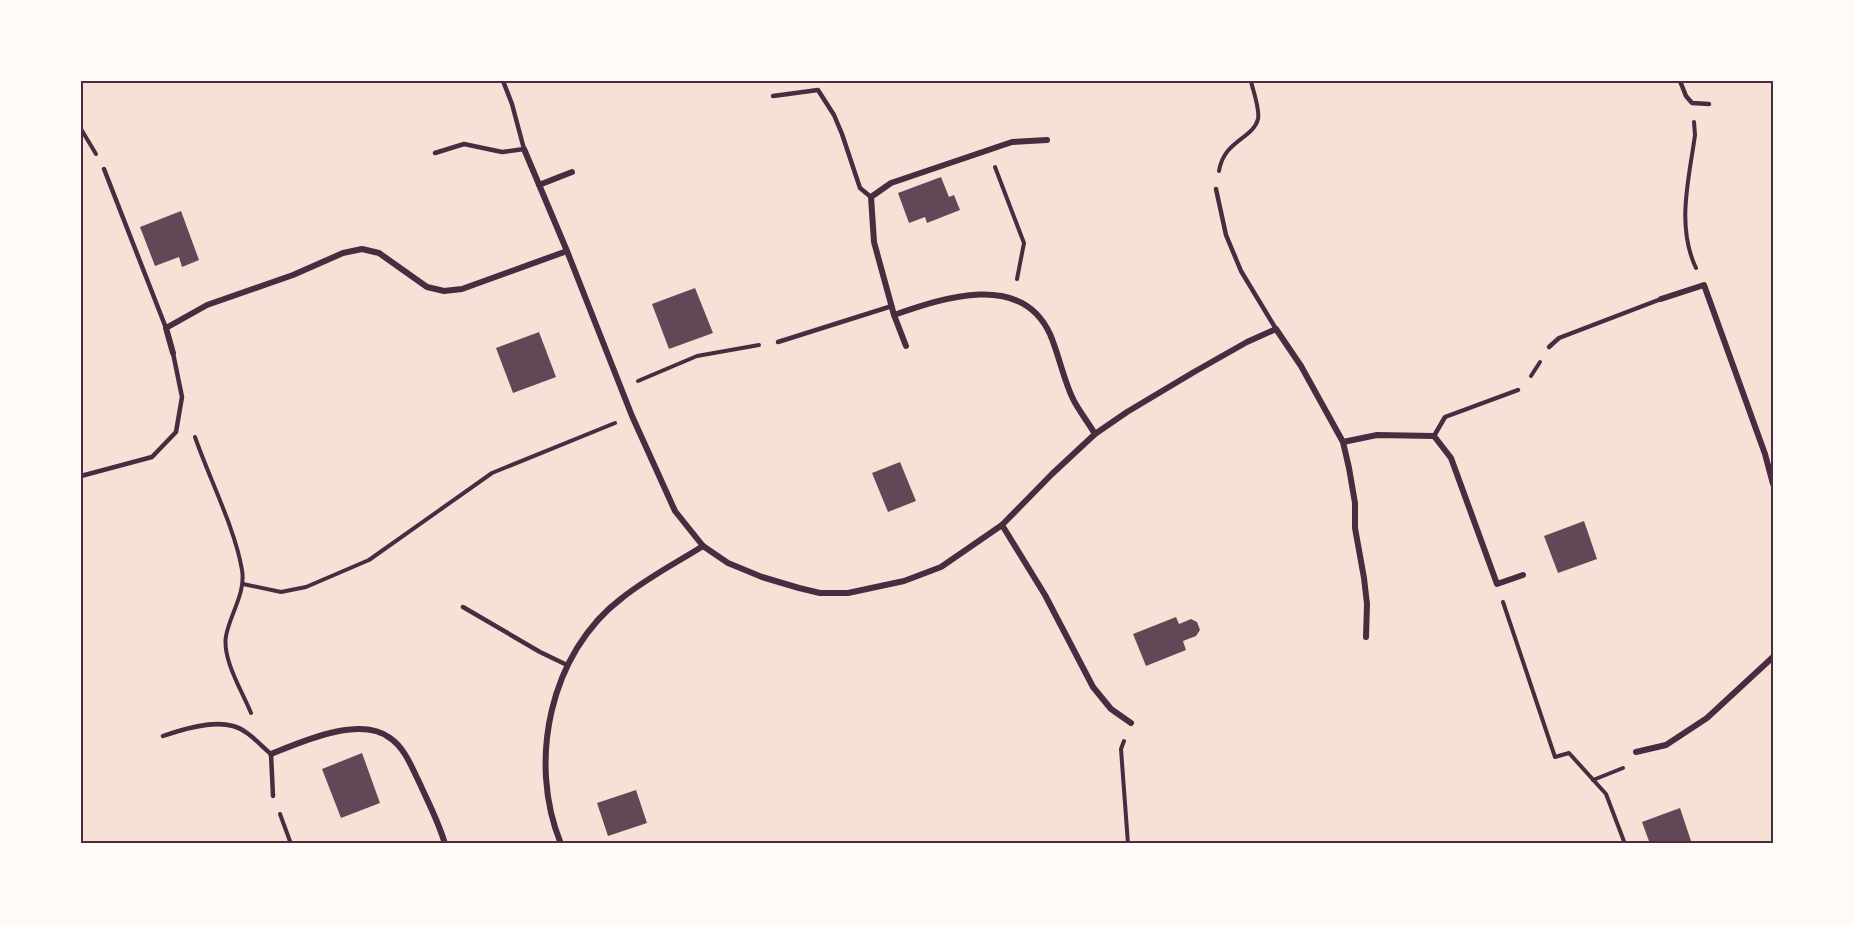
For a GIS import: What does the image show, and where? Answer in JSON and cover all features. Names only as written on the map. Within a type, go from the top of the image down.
[{"type":"street","points":[[906,346],[894,315],[874,242],[871,196],[891,183],[988,149],[1012,142],[1047,140]]},
{"type":"street","points":[[524,149],[567,251],[620,388],[675,511],[703,546],[728,562],[762,577],[820,593],[848,593],[904,581],[941,567],[1002,525],[1095,434],[1194,372],[1247,342],[1276,329],[1301,366],[1344,442],[1355,503],[1355,528],[1364,578],[1366,637]]},
{"type":"street","points":[[539,185],[572,172]]},
{"type":"street","points":[[173,353],[166,328],[207,305],[343,253],[363,249],[379,253],[427,287],[444,291],[462,289],[567,251]]},
{"type":"street","points":[[1661,299],[1704,285],[1765,454],[1773,484]]},
{"type":"street","points":[[894,315],[955,297],[987,294],[1014,298],[1034,312],[1049,332],[1074,399],[1095,434]]},
{"type":"street","points":[[1344,442],[1377,435],[1434,436],[1452,458],[1497,584],[1523,575]]},
{"type":"street","points":[[1002,525],[1045,595],[1093,687],[1111,709],[1131,723]]},
{"type":"street","points":[[561,844],[550,807],[546,783],[546,753],[550,721],[558,688],[567,665],[601,617],[621,598],[703,546]]},
{"type":"street","points":[[1636,752],[1666,745],[1707,718],[1773,657]]},
{"type":"street","points":[[271,754],[327,734],[357,728],[390,737],[402,750],[412,767],[441,830],[445,844]]},
{"type":"lane","points":[[435,153],[464,144],[502,152],[524,149],[512,104],[503,81]]},
{"type":"lane","points":[[1680,81],[1686,96],[1692,103],[1709,104]]},
{"type":"lane","points":[[773,96],[818,90],[838,124],[860,188],[871,196]]},
{"type":"lane","points":[[105,169],[166,328]]},
{"type":"lane","points":[[1216,189],[1226,235],[1241,271],[1276,329]]},
{"type":"lane","points":[[1549,347],[1559,338],[1661,299]]},
{"type":"lane","points":[[778,342],[892,306]]},
{"type":"lane","points":[[81,476],[152,457],[176,432],[182,397],[173,353]]},
{"type":"lane","points":[[1434,436],[1445,417],[1518,390]]},
{"type":"lane","points":[[463,607],[567,665]]},
{"type":"lane","points":[[163,736],[197,727],[233,726],[246,732],[271,754],[273,796]]},
{"type":"path","points":[[1216,189],[1220,160],[1234,142],[1252,131],[1258,118],[1251,81]]},
{"type":"path","points":[[1692,103],[1695,135],[1684,216],[1691,258],[1704,285]]},
{"type":"path","points":[[81,129],[105,169]]},
{"type":"path","points":[[988,149],[1024,243],[1014,298]]},
{"type":"path","points":[[620,388],[697,356],[778,342]]},
{"type":"path","points":[[182,397],[207,472],[234,539],[242,571],[243,584],[226,636],[226,653],[253,717]]},
{"type":"path","points":[[243,584],[281,592],[306,587],[369,561],[492,473],[632,416]]},
{"type":"path","points":[[1497,584],[1555,757],[1569,753],[1606,794],[1626,844]]},
{"type":"path","points":[[1128,844],[1121,749],[1131,723]]},
{"type":"path","points":[[1593,780],[1625,768],[1636,752]]},
{"type":"path","points":[[273,796],[291,844]]},
{"type":"building","points":[[941,177],[949,197],[954,195],[960,210],[927,223],[925,217],[909,223],[898,193]]},
{"type":"building","points":[[181,211],[199,260],[182,267],[179,257],[155,266],[140,227]]},
{"type":"building","points":[[695,288],[713,333],[669,349],[652,304]]},
{"type":"building","points":[[539,332],[556,377],[513,393],[496,348]]},
{"type":"building","points":[[900,462],[916,501],[888,512],[872,473]]},
{"type":"building","points":[[1584,521],[1597,559],[1558,573],[1544,536]]},
{"type":"building","points":[[1176,617],[1179,624],[1191,619],[1197,622],[1200,630],[1196,636],[1183,641],[1186,650],[1146,666],[1133,634]]},
{"type":"building","points":[[362,753],[380,803],[341,818],[322,769]]},
{"type":"building","points":[[636,790],[647,823],[608,836],[597,803]]},
{"type":"building","points":[[1680,808],[1692,844],[1650,844],[1642,822]]}]
